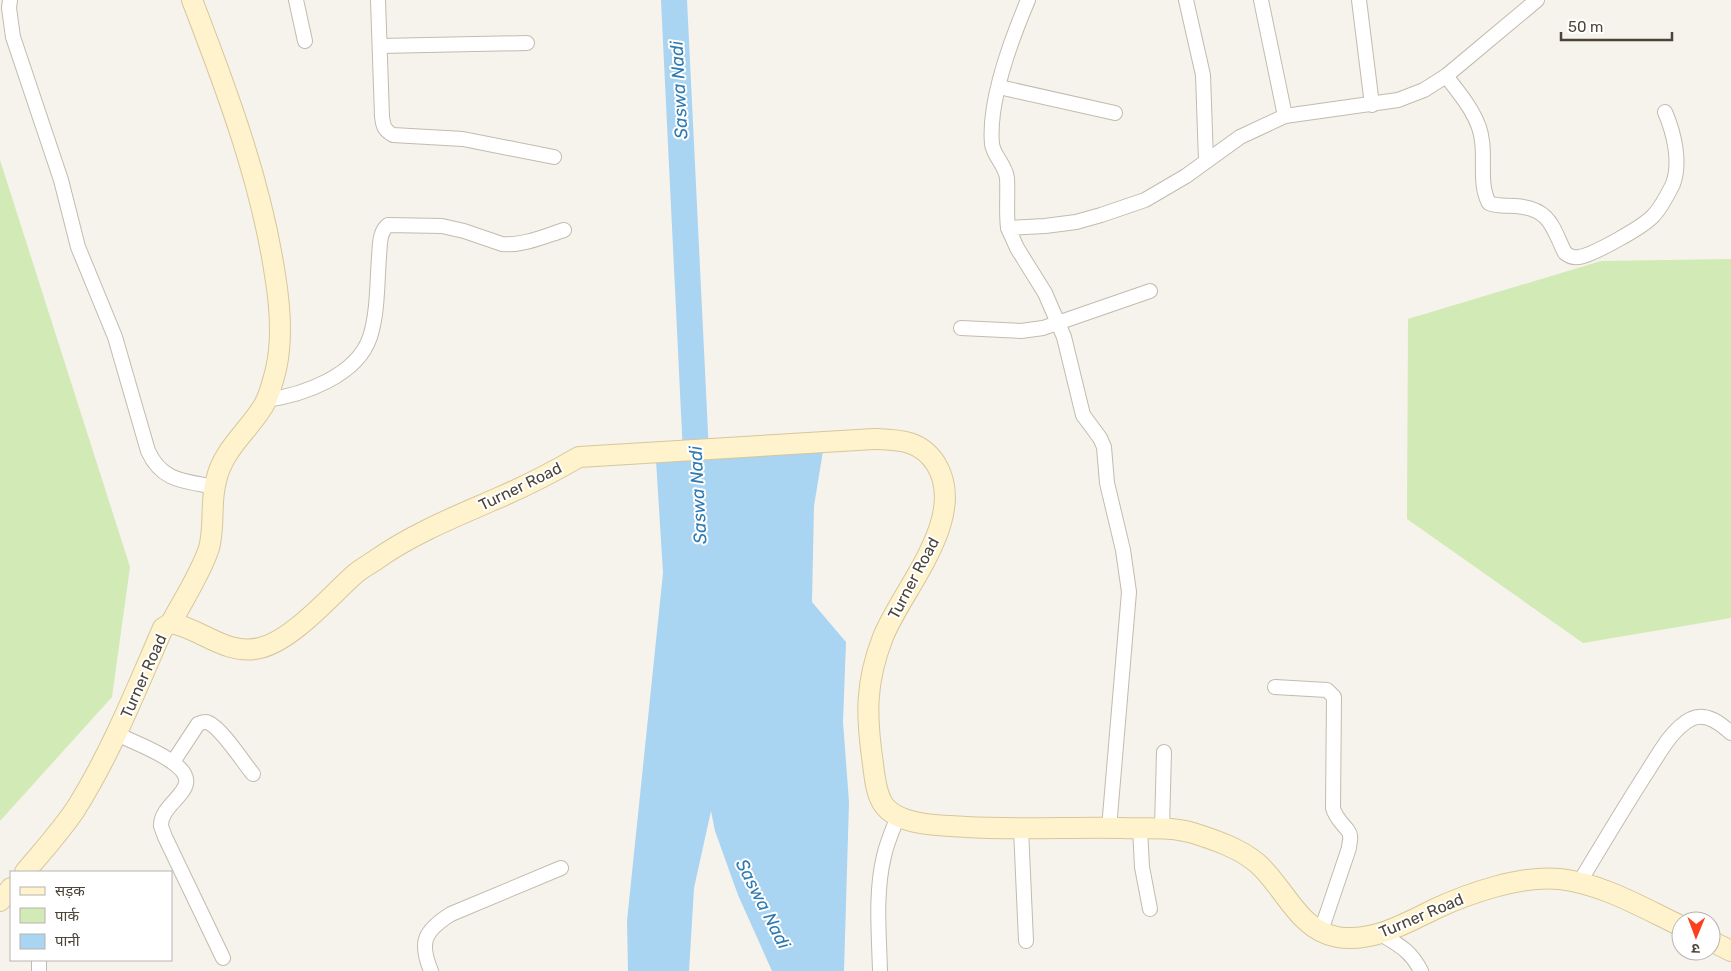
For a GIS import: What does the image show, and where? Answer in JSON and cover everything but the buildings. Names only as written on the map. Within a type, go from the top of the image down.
[{"type":"main road","points":[[171,623],[208,548],[213,525],[216,481],[223,462],[263,407],[276,368],[280,340],[279,299],[272,252],[260,203],[226,89],[192,0]]},
{"type":"main road","name":"Turner Road","points":[[33,868],[74,810],[117,734],[163,628],[171,623],[185,625],[215,642],[232,647],[260,648],[279,640],[305,620],[356,573],[392,549],[446,521],[537,481],[579,457],[874,439],[895,440],[912,444],[929,453],[942,474],[945,485],[945,502],[933,545],[893,615],[872,670],[867,703],[867,726],[876,788],[880,800],[888,810],[898,816],[921,823],[938,825],[1021,829],[1162,828],[1190,832],[1209,838],[1251,858],[1274,881],[1298,913],[1310,924],[1338,937],[1354,938],[1380,934],[1476,892],[1516,882],[1539,879],[1558,879],[1579,883],[1628,901],[1671,921]]},
{"type":"main road","points":[[0,901],[10,889]]},
{"type":"street","points":[[10,0],[9,8],[13,37],[61,180],[78,247],[115,337],[148,451],[160,471],[167,475],[215,487]]},
{"type":"street","points":[[296,0],[305,41]]},
{"type":"street","points":[[378,0],[382,116],[383,126],[386,131],[393,135],[463,139],[554,157]]},
{"type":"street","points":[[1028,0],[1015,31],[999,87],[995,106],[992,145],[995,154],[1005,169],[1007,179],[1006,214],[1008,228],[1017,248],[1045,293],[1064,337],[1083,415],[1100,438],[1104,447],[1107,483],[1123,550],[1129,592],[1109,828]]},
{"type":"street","points":[[1186,0],[1203,75],[1206,161]]},
{"type":"street","points":[[1261,0],[1285,116]]},
{"type":"street","points":[[1359,0],[1372,105]]},
{"type":"street","points":[[1008,228],[1076,222],[1145,200],[1186,176],[1240,137],[1285,116],[1372,105],[1398,100],[1424,90],[1446,76],[1537,0]]},
{"type":"street","points":[[380,46],[527,43]]},
{"type":"street","points":[[1446,76],[1465,101],[1477,123],[1482,138],[1484,189],[1490,203],[1534,208],[1543,214],[1555,230],[1565,254],[1572,257],[1588,254],[1644,225],[1654,215],[1675,176],[1676,149],[1673,132],[1665,112]]},
{"type":"street","points":[[999,87],[1115,113]]},
{"type":"street","points":[[266,400],[302,393],[331,380],[361,354],[370,339],[374,324],[380,241],[384,228],[388,225],[442,226],[508,245],[522,243],[564,230]]},
{"type":"street","points":[[961,328],[1022,331],[1043,328],[1150,291]]},
{"type":"street","points":[[1275,687],[1327,690],[1334,698],[1333,808],[1335,816],[1351,836],[1322,931]]},
{"type":"street","points":[[1579,883],[1635,790],[1675,732],[1690,720],[1702,716],[1712,719],[1731,733]]},
{"type":"street","points":[[173,762],[198,724],[203,722],[209,723],[220,732],[253,774]]},
{"type":"street","points":[[117,734],[173,762],[186,775],[185,787],[163,816],[161,826],[223,958]]},
{"type":"street","points":[[1162,828],[1164,752]]},
{"type":"street","points":[[880,971],[878,894],[884,855],[898,816]]},
{"type":"street","points":[[1140,828],[1142,867],[1150,909]]},
{"type":"street","points":[[1021,829],[1026,941]]},
{"type":"street","points":[[431,971],[424,951],[424,940],[440,921],[451,914],[561,868]]},
{"type":"street","points":[[1380,934],[1399,945],[1415,959],[1421,971]]},
{"type":"green space","points":[[0,160],[130,567],[112,697],[0,821]]},
{"type":"green space","points":[[1731,259],[1731,618],[1583,643],[1407,519],[1408,319],[1601,261]]},
{"type":"water","points":[[823,451],[814,506],[812,602],[846,642],[843,722],[849,802],[844,971],[772,971],[738,895],[715,831],[711,811],[694,888],[689,971],[628,971],[627,921],[663,573],[656,460]]},
{"type":"waterway","name":"Saswa Nadi","points":[[674,0],[697,474]]}]
